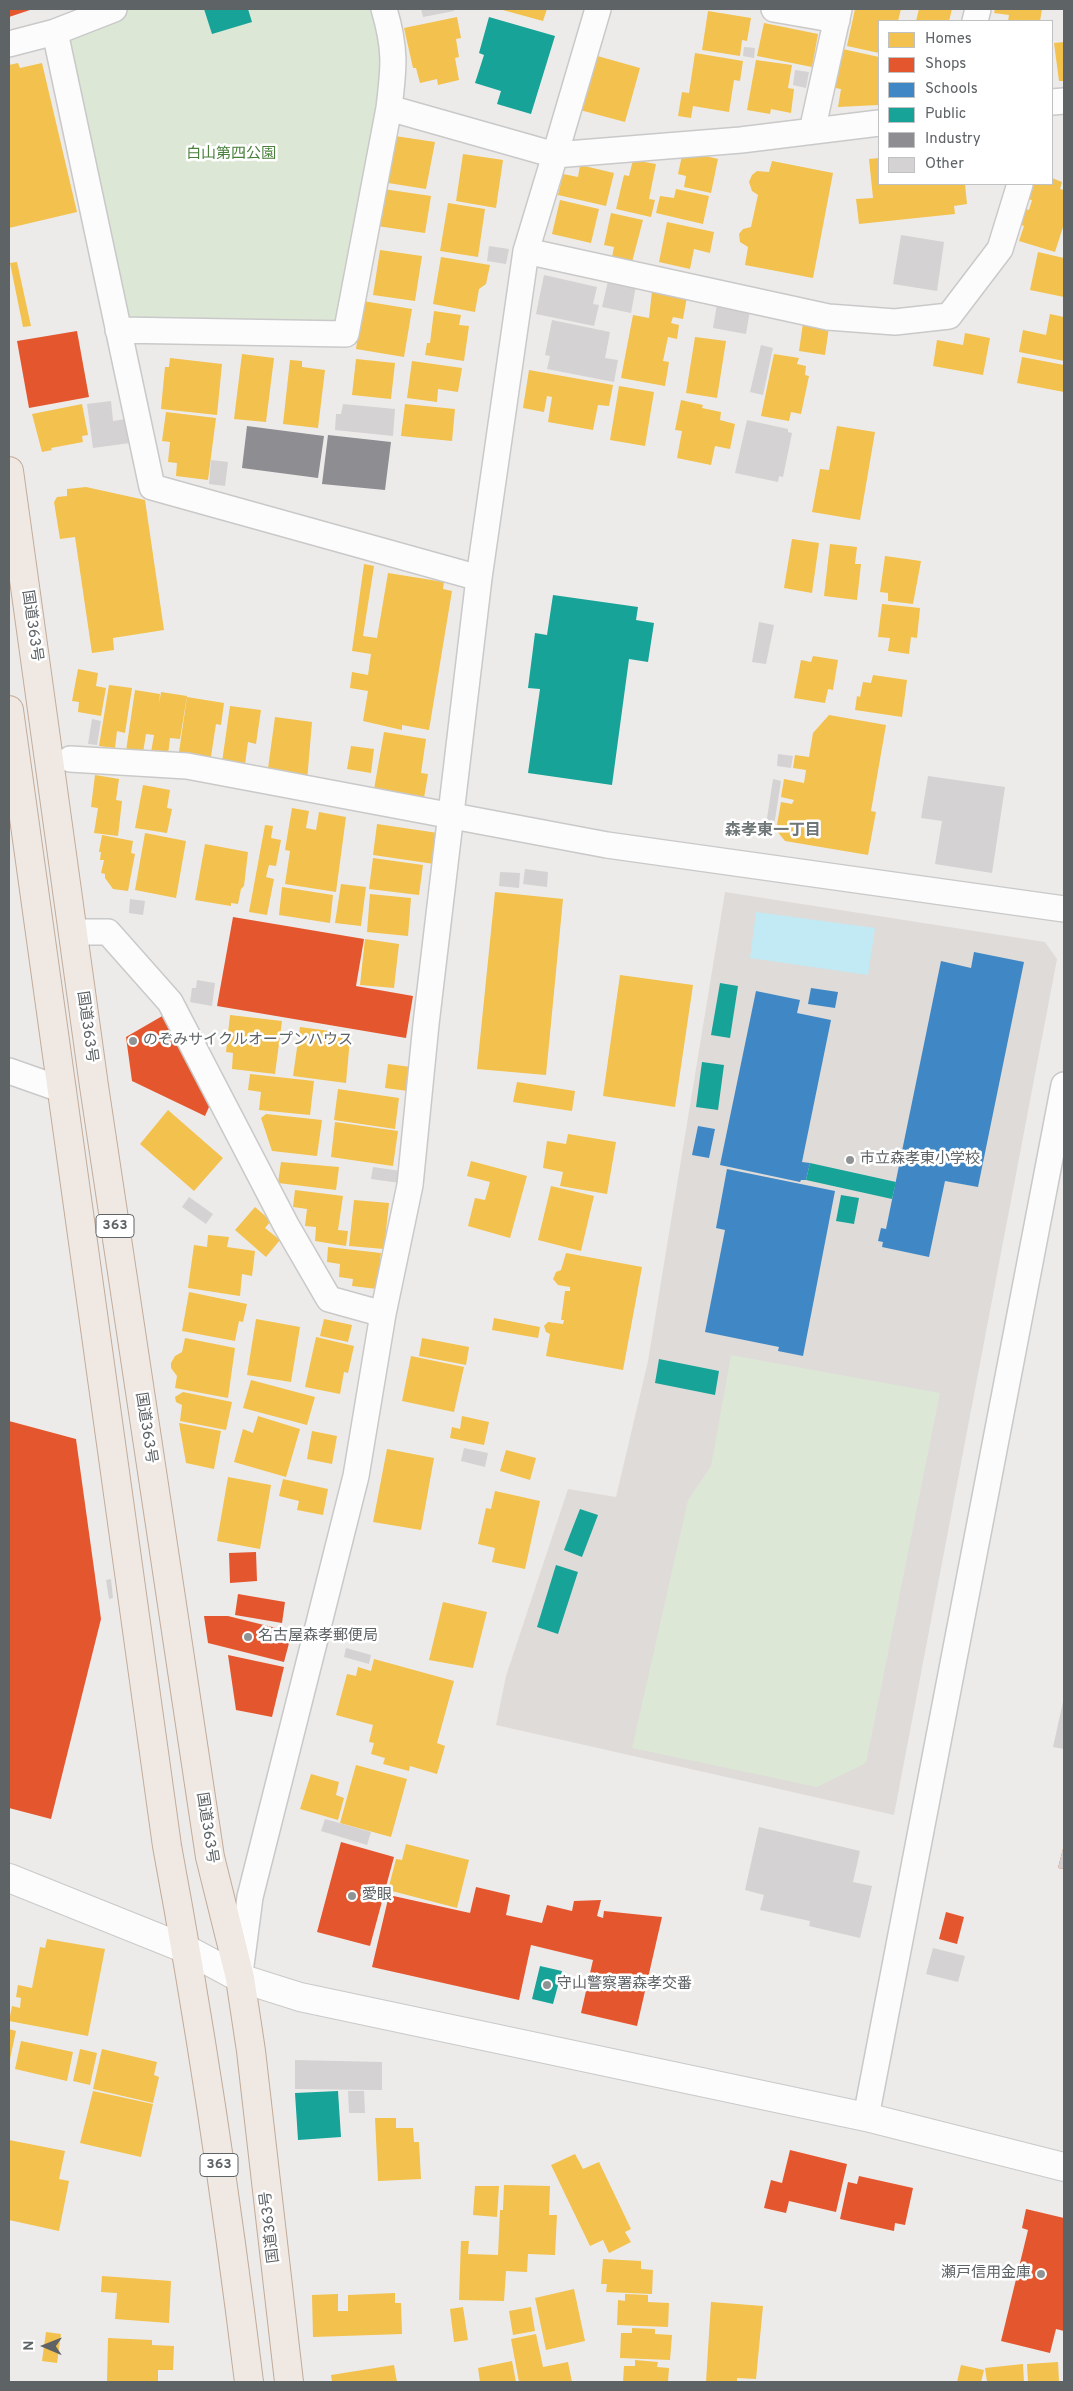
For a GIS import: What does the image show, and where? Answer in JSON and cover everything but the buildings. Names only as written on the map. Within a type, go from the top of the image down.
[{"type":"highway","name":"国道363号","points":[[9,471],[94,1086],[210,1857],[240,1978],[251,2050],[289,2382]]},
{"type":"highway","name":"国道363号","points":[[9,710],[17,823],[64,1090],[167,1846],[186,1948],[237,2283],[249,2382]]},
{"type":"street","points":[[9,44],[55,32],[114,9]]},
{"type":"street","points":[[118,330],[346,334],[389,108],[394,60],[392,36],[384,9]]},
{"type":"street","points":[[240,1978],[250,1896],[356,1476],[383,1314],[410,1184],[426,1024],[479,578],[526,251],[598,9]]},
{"type":"street","points":[[774,9],[838,14],[812,131]]},
{"type":"street","points":[[55,32],[152,487],[479,578]]},
{"type":"street","points":[[389,108],[555,155],[741,140],[878,123]]},
{"type":"street","points":[[526,251],[828,317],[895,322],[949,316],[1000,249],[1020,185]]},
{"type":"street","points":[[70,759],[187,766],[607,846],[1064,909]]},
{"type":"street","points":[[73,932],[108,932],[170,1002],[286,1225],[329,1299],[383,1314]]},
{"type":"street","points":[[9,1071],[64,1090],[94,1086]]},
{"type":"street","points":[[866,2117],[1064,1085]]},
{"type":"street","points":[[9,1878],[186,1948],[240,1978],[300,1997],[866,2117],[1064,2167]]},
{"type":"shaded area","name":"市立森孝東小学校","points":[[725,892],[1045,942],[1057,959],[894,1815],[496,1725],[506,1676],[568,1489],[616,1497],[648,1361]]},
{"type":"green space","name":"白山第四公園","points":[[116,9],[382,9],[388,108],[346,334],[120,330],[57,32]]},
{"type":"green space","points":[[731,1355],[940,1393],[866,1763],[817,1787],[632,1748],[688,1500],[711,1466]]},
{"type":"water","points":[[756,912],[875,928],[868,975],[750,958]]},
{"type":"place","name":"のぞみサイクルオープンハウス","points":[[133,1041]]},
{"type":"place","name":"市立森孝東小学校","points":[[850,1160]]},
{"type":"place","name":"名古屋森孝郵便局","points":[[248,1637]]},
{"type":"place","name":"愛眼","points":[[352,1896]]},
{"type":"place","name":"守山警察署森孝交番","points":[[547,1985]]},
{"type":"place","name":"瀬戸信用金庫","points":[[1041,2274]]},
{"type":"district","name":"森孝東一丁目","points":[[773,832]]}]
